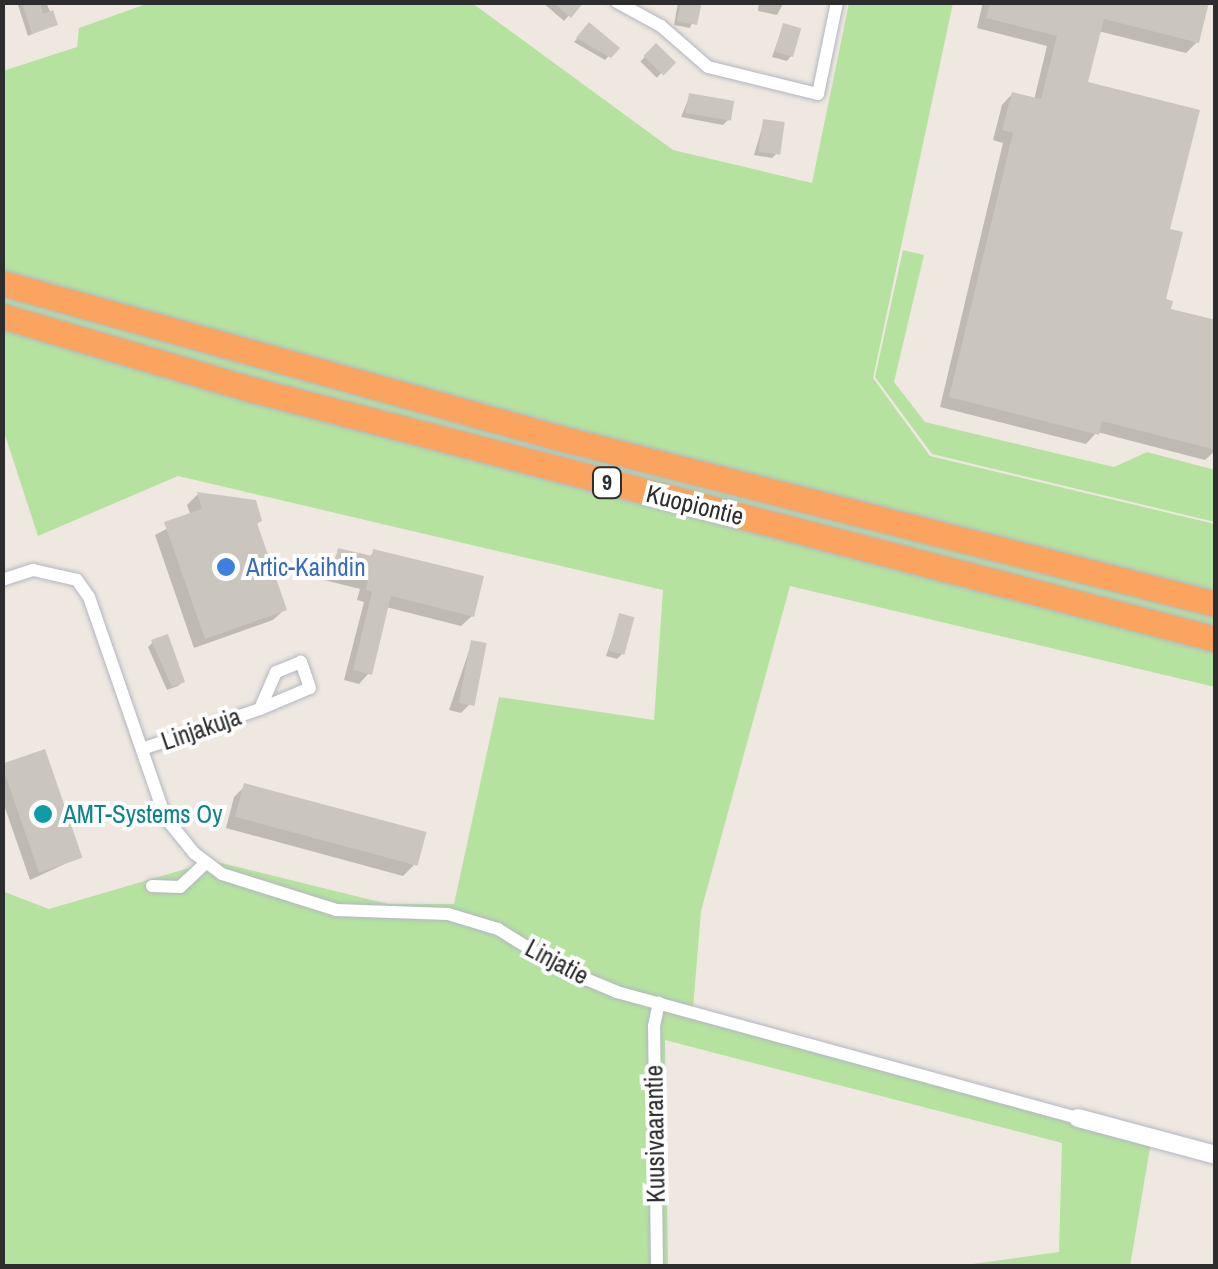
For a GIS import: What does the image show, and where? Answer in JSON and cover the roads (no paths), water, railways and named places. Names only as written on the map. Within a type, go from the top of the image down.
[{"type":"highway","name":"Kuopiontie","points":[[2,283],[556,437],[1216,604]]},
{"type":"highway","name":"Kuopiontie","points":[[2,316],[254,390],[1216,638]]},
{"type":"street","points":[[617,2],[642,7],[708,67],[818,94],[837,2]]},
{"type":"street","name":"Linjatie","points":[[2,580],[33,570],[77,580],[90,597],[165,817],[206,863],[234,879],[336,910],[448,914],[498,929],[562,969],[659,1003],[1216,1155]]},
{"type":"street","name":"Linjakuja","points":[[142,749],[260,709]]},
{"type":"street","points":[[152,886],[180,888],[206,863]]},
{"type":"street","name":"Kuusivaarantie","points":[[658,1266],[654,1026],[659,1003]]},
{"type":"place","name":"Artic-Kaihdin","points":[[226,567]]},
{"type":"place","name":"AMT-Systems Oy","points":[[43,814]]}]
